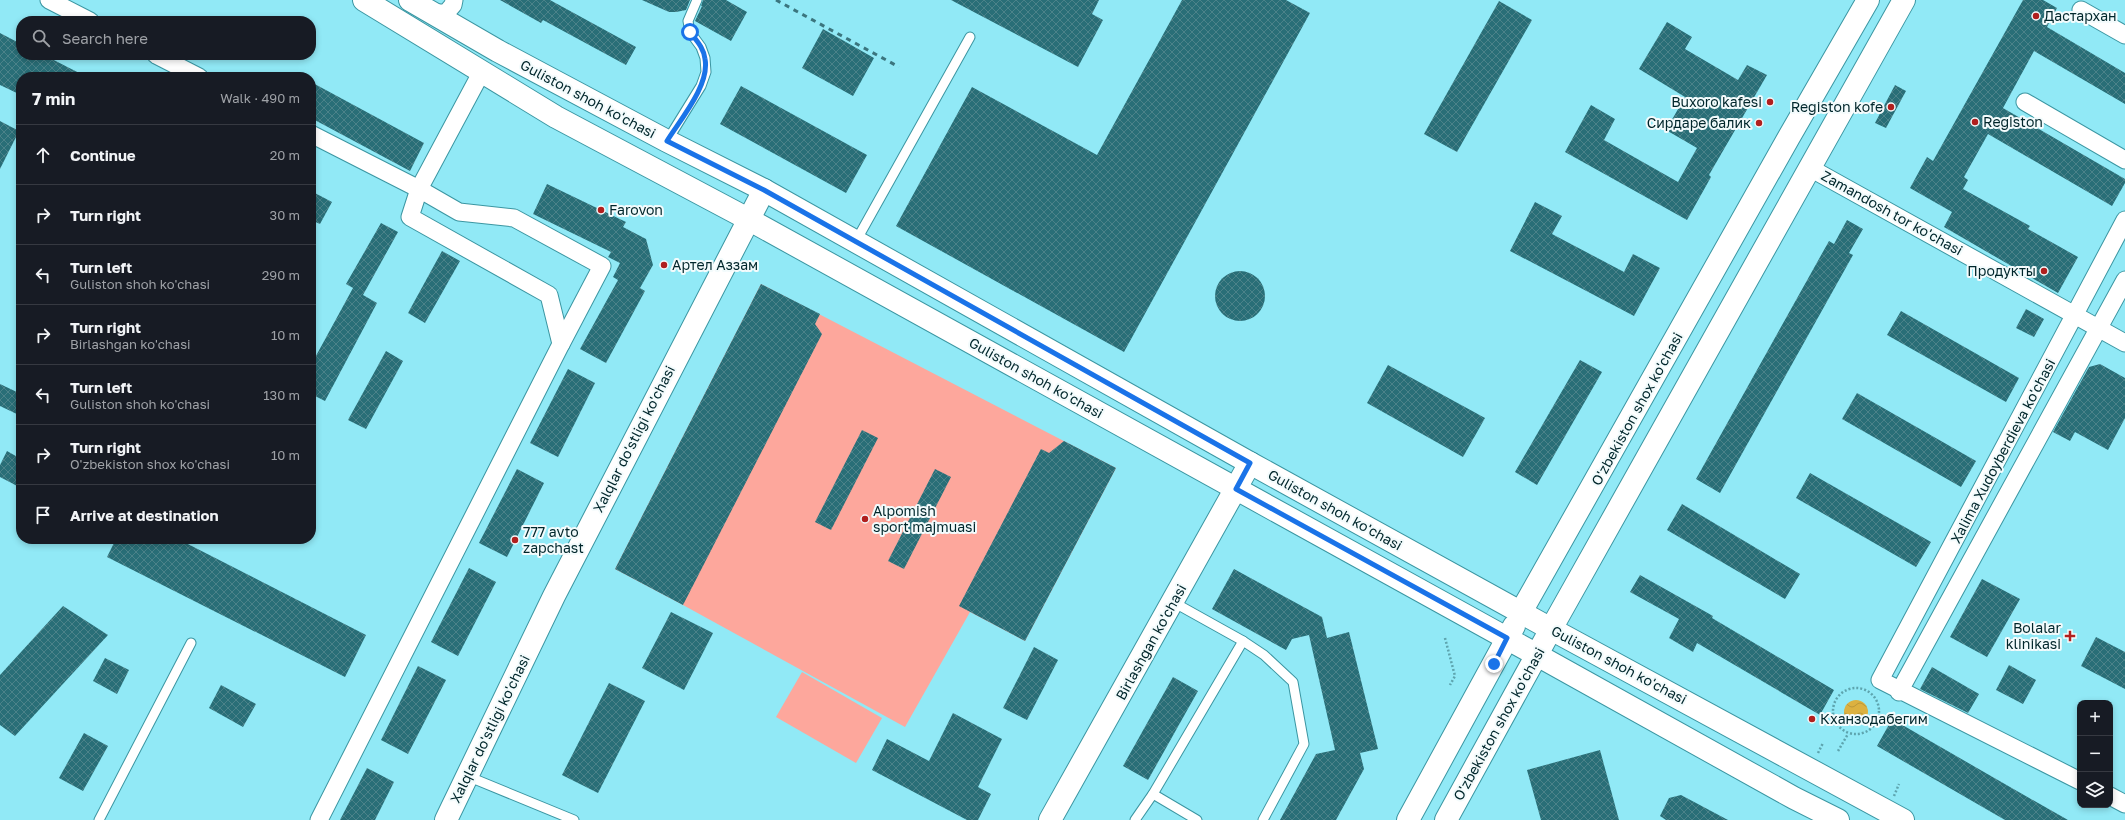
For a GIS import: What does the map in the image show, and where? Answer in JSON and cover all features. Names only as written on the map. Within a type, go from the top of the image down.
[{"type":"main road","name":"Guliston shoh ko'chasi","points":[[364,0],[556,117],[748,219],[1537,654],[1830,818]]},
{"type":"main road","name":"Guliston shoh ko'chasi","points":[[410,0],[498,51],[667,141],[764,190],[1250,463],[1551,629],[1904,820]]},
{"type":"main road","name":"O'zbekiston shox ko'chasi","points":[[1408,820],[1484,684],[1521,612],[1868,0]]},
{"type":"main road","name":"O'zbekiston shox ko'chasi","points":[[1446,820],[1578,579],[1904,0]]},
{"type":"main road","name":"Xalqlar do'stligi ko'chasi","points":[[446,820],[554,596],[764,190]]},
{"type":"main road","name":"Birlashgan ko'chasi","points":[[1050,820],[1250,463]]},
{"type":"main road","points":[[1550,563],[1578,579]]},
{"type":"main road","points":[[1484,684],[1512,700]]},
{"type":"main road","points":[[1830,818],[1843,786]]},
{"type":"street","points":[[49,0],[80,16]]},
{"type":"street","points":[[433,13],[446,13],[453,4],[454,0]]},
{"type":"street","points":[[2081,10],[2125,35]]},
{"type":"street","points":[[166,60],[189,72]]},
{"type":"street","points":[[482,73],[419,189],[410,217],[549,295],[561,344]]},
{"type":"street","points":[[2025,102],[2125,160]]},
{"type":"street","points":[[316,137],[419,189],[459,212],[514,218],[602,266],[319,820]]},
{"type":"street","name":"Zamandosh tor ko'chasi","points":[[1810,168],[2076,314],[2125,343]]},
{"type":"street","name":"Xalima Xudoyberdieva ko'chasi","points":[[2125,220],[1880,680],[1899,692],[2125,280]]},
{"type":"street","points":[[1899,692],[2077,780]]},
{"type":"street","points":[[2113,798],[2125,804]]},
{"type":"lane","points":[[667,141],[701,86],[706,72],[705,58],[702,47],[690,32],[688,21],[697,0]]},
{"type":"lane","points":[[856,242],[970,37]]},
{"type":"lane","points":[[1173,602],[1243,641],[1264,655],[1293,682],[1304,744],[1263,820]]},
{"type":"lane","points":[[1135,820],[1153,794],[1243,641]]},
{"type":"lane","points":[[98,820],[191,644]]},
{"type":"lane","points":[[467,776],[574,820]]},
{"type":"lane","points":[[1153,794],[1196,820]]},
{"type":"path","points":[[1444,638],[1455,676],[1450,685]]},
{"type":"path","points":[[1848,689],[1864,689],[1871,693],[1876,699],[1879,707],[1879,715],[1874,726],[1865,733],[1848,734],[1839,727],[1833,716],[1835,700],[1848,689]]},
{"type":"path","points":[[1838,751],[1848,734]]},
{"type":"shaded area","name":"Alpomish sport majmuasi","points":[[761,284],[1116,468],[1025,641],[970,612],[905,727],[615,569]]},
{"type":"shaded area","points":[[802,672],[882,718],[856,763],[776,717]]},
{"type":"water","points":[[1856,700],[1865,703],[1868,712],[1865,721],[1856,724],[1847,721],[1844,712],[1847,703]]},
{"type":"building","points":[[500,0],[550,0],[636,47],[626,65],[543,20],[541,23]]},
{"type":"building","points":[[642,0],[690,0],[686,10],[669,12]]},
{"type":"building","points":[[703,0],[726,0],[747,12],[731,41],[695,21],[702,6]]},
{"type":"building","points":[[951,0],[1099,0],[1092,14],[1103,20],[1078,67]]},
{"type":"building","points":[[1182,0],[1286,0],[1310,13],[1124,352],[896,226],[972,87],[1097,155]]},
{"type":"building","points":[[2023,0],[2043,0],[2057,8],[2047,27],[2125,73],[2125,104],[2034,51],[2003,108],[2125,179],[2125,183],[2112,206],[1988,134],[1964,177],[1968,180],[1963,189],[2030,226],[2028,229],[2078,257],[2058,293],[1944,227],[1952,212],[1910,188],[1927,157],[1933,161]]},
{"type":"building","points":[[1499,1],[1532,20],[1457,152],[1424,134]]},
{"type":"building","points":[[1667,22],[1692,37],[1685,49],[1738,80],[1747,65],[1767,75],[1709,175],[1711,177],[1687,220],[1565,152],[1591,105],[1615,119],[1604,140],[1678,182],[1697,148],[1666,130],[1685,97],[1639,69]]},
{"type":"building","points":[[823,29],[874,58],[853,96],[802,68]]},
{"type":"building","points":[[0,33],[16,41],[16,60],[54,60],[77,72],[16,72],[16,93],[0,85]]},
{"type":"building","points":[[316,85],[424,143],[410,171],[316,121]]},
{"type":"building","name":"Registon kofe","points":[[1895,85],[1906,91],[1886,128],[1875,123]]},
{"type":"building","points":[[741,86],[867,155],[846,193],[720,124]]},
{"type":"building","points":[[0,121],[16,129],[16,137],[0,169]]},
{"type":"building","points":[[547,184],[626,222],[623,227],[646,239],[653,265],[640,288],[645,291],[606,363],[580,349],[618,280],[613,277],[620,263],[608,257],[611,252],[533,214]]},
{"type":"building","points":[[316,194],[332,202],[320,224],[316,222]]},
{"type":"building","points":[[1535,202],[1562,216],[1552,234],[1624,272],[1633,254],[1660,268],[1634,316],[1510,251]]},
{"type":"building","points":[[1847,220],[1863,229],[1849,253],[1853,255],[1720,493],[1696,479],[1829,241],[1834,244]]},
{"type":"building","points":[[381,223],[398,232],[363,295],[377,303],[325,401],[316,396],[316,356],[353,288],[346,284]]},
{"type":"building","points":[[442,251],[460,261],[425,323],[408,313]]},
{"type":"building","points":[[1235,271],[1245,271],[1258,278],[1265,291],[1265,301],[1258,314],[1245,321],[1235,321],[1226,317],[1219,310],[1215,301],[1215,291],[1219,282],[1226,275]]},
{"type":"building","points":[[761,284],[820,314],[815,324],[822,334],[683,605],[615,569]]},
{"type":"building","points":[[2026,309],[2044,319],[2034,337],[2016,328]]},
{"type":"building","points":[[1901,311],[2019,378],[2006,402],[1887,335]]},
{"type":"building","points":[[386,351],[403,361],[366,429],[348,420]]},
{"type":"building","points":[[1580,360],[1602,372],[1537,485],[1515,472]]},
{"type":"building","points":[[2100,364],[2125,378],[2125,418],[2108,450],[2075,432],[2070,441],[2053,432],[2089,367]]},
{"type":"building","points":[[1388,365],[1485,418],[1463,457],[1367,403]]},
{"type":"building","points":[[568,369],[595,383],[558,457],[530,443]]},
{"type":"building","points":[[0,384],[16,392],[16,414],[0,406]]},
{"type":"building","points":[[1857,393],[1976,461],[1961,487],[1842,419]]},
{"type":"building","points":[[862,430],[878,438],[831,530],[815,522]]},
{"type":"building","points":[[1064,441],[1116,468],[1025,641],[959,606],[1041,449],[1049,453]]},
{"type":"building","points":[[7,451],[16,456],[16,485],[0,477],[0,465]]},
{"type":"building","points":[[517,469],[544,483],[507,557],[479,543]]},
{"type":"building","points":[[935,469],[951,477],[904,569],[888,561]]},
{"type":"building","points":[[1810,473],[1931,542],[1916,567],[1796,498]]},
{"type":"building","points":[[1682,504],[1800,574],[1785,599],[1667,530]]},
{"type":"building","points":[[114,544],[188,544],[366,635],[345,677],[107,557]]},
{"type":"building","points":[[469,568],[496,582],[458,656],[431,642]]},
{"type":"building","points":[[1234,569],[1322,617],[1327,638],[1349,632],[1378,749],[1360,753],[1364,769],[1336,820],[1280,820],[1316,754],[1335,750],[1309,635],[1292,639],[1286,650],[1212,609]]},
{"type":"building","points":[[1640,575],[1713,616],[1712,618],[1834,690],[1820,715],[1697,643],[1693,652],[1669,638],[1679,619],[1630,592]]},
{"type":"building","points":[[1982,579],[2020,599],[1987,657],[1950,637]]},
{"type":"building","points":[[63,606],[108,635],[15,736],[0,725],[0,675]]},
{"type":"building","points":[[671,612],[713,633],[684,690],[642,668]]},
{"type":"building","points":[[2096,637],[2125,652],[2125,689],[2081,666]]},
{"type":"building","points":[[1034,647],[1058,660],[1027,720],[1003,708]]},
{"type":"building","points":[[105,658],[129,670],[117,694],[93,681]]},
{"type":"building","points":[[2009,665],[2036,680],[2023,704],[1996,690]]},
{"type":"building","points":[[418,666],[446,680],[408,754],[381,740]]},
{"type":"building","points":[[1932,667],[1979,694],[1968,713],[1920,689]]},
{"type":"building","points":[[1173,677],[1198,691],[1148,780],[1123,766]]},
{"type":"building","points":[[609,683],[645,701],[598,793],[562,775]]},
{"type":"building","points":[[221,685],[256,704],[243,727],[209,708]]},
{"type":"building","points":[[953,713],[1002,739],[978,787],[991,794],[978,820],[967,820],[872,770],[887,739],[929,761]]},
{"type":"building","points":[[1892,719],[2068,820],[2005,820],[1877,746]]},
{"type":"building","points":[[84,733],[108,746],[83,791],[59,778]]},
{"type":"building","points":[[1600,750],[1619,820],[1541,820],[1527,770]]},
{"type":"building","points":[[367,768],[394,782],[375,820],[340,820]]},
{"type":"building","points":[[1681,795],[1728,820],[1666,820],[1660,816],[1669,798]]},
{"type":"railway","points":[[776,0],[899,67]]},
{"type":"place","name":"Дастархан","points":[[2036,16]]},
{"type":"place","name":"Buxoro kafesi","points":[[1770,102]]},
{"type":"place","name":"Registon kofe","points":[[1891,107]]},
{"type":"place","name":"Registon","points":[[1975,122]]},
{"type":"place","name":"Сирдаре балик","points":[[1759,123]]},
{"type":"place","name":"Farovon","points":[[601,210]]},
{"type":"place","name":"Артел Аззам","points":[[664,265]]},
{"type":"place","name":"Продукты","points":[[2044,271]]},
{"type":"place","name":"Alpomish sport majmuasi","points":[[865,519]]},
{"type":"place","name":"777 avto zapchast","points":[[515,540]]},
{"type":"place","name":"Bolalar klinikasi","points":[[2070,636]]},
{"type":"place","name":"Кханзодабегим","points":[[1812,719]]},
{"type":"route","points":[[690,32],[702,47],[705,58],[706,72],[701,86],[667,141],[764,190],[1250,463],[1236,489],[1426,592],[1507,638],[1494,664]]}]
